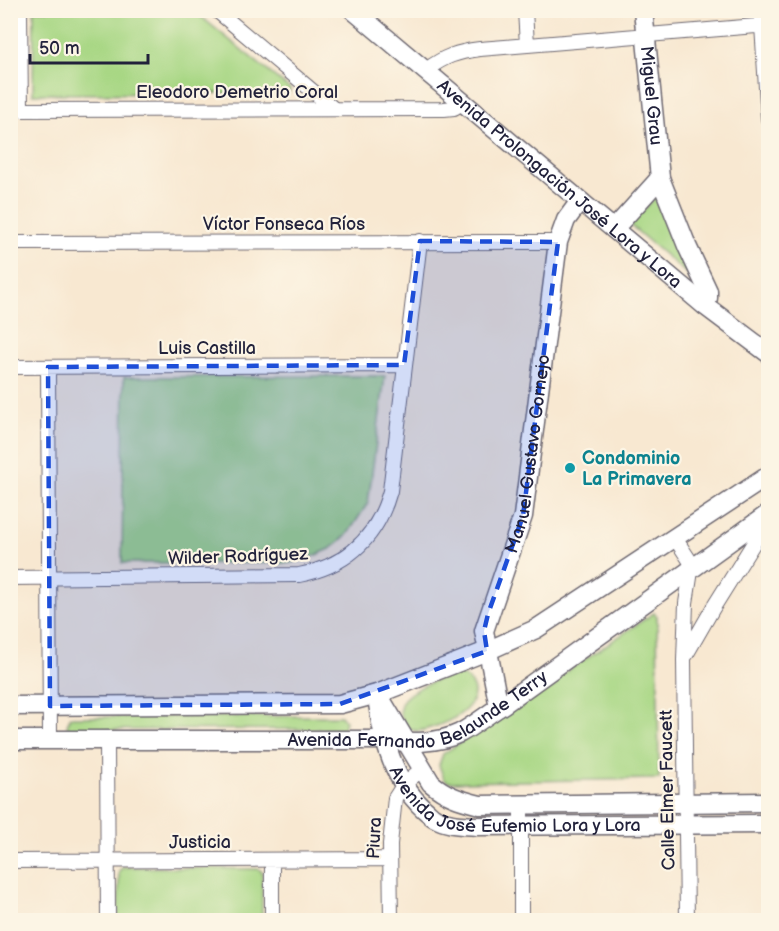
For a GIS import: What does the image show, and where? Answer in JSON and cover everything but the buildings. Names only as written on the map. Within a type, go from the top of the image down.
[{"type":"main road","name":"Avenida Prolongación José Lora y Lora","points":[[353,10],[704,305],[768,353]]},
{"type":"main road","name":"Miguel Grau","points":[[643,10],[660,178],[708,291],[708,298],[704,305]]},
{"type":"main road","points":[[614,229],[660,178]]},
{"type":"main road","name":"Manuel Gustavo Cornejo","points":[[499,707],[484,631],[523,516],[558,242],[566,220],[579,201]]},
{"type":"main road","name":"Avenida Fernando Belaunde Terry","points":[[10,706],[340,704],[377,694],[487,651],[536,629],[768,476]]},
{"type":"main road","name":"Avenida Fernando Belaunde Terry","points":[[10,740],[385,740],[408,742],[431,741],[459,733],[691,571],[768,514]]},
{"type":"main road","name":"Avenida José Eufemio Lora y Lora","points":[[377,694],[379,717],[390,758],[416,801],[435,818],[454,824],[768,824]]},
{"type":"main road","name":"Avenida José Eufemio Lora y Lora","points":[[377,694],[431,783],[443,793],[459,800],[480,805],[768,802]]},
{"type":"street","points":[[16,110],[20,10]]},
{"type":"street","points":[[216,10],[334,109]]},
{"type":"street","points":[[525,10],[527,45]]},
{"type":"street","points":[[761,10],[765,26],[768,119]]},
{"type":"street","points":[[426,70],[439,60],[456,52],[765,26]]},
{"type":"street","name":"Eleodoro Demetrio Coral","points":[[16,110],[444,109],[454,108],[463,103]]},
{"type":"street","name":"Wilder Rodríguez","points":[[10,578],[299,575],[318,571],[338,562],[358,546],[371,532],[384,511],[390,491],[420,241]]},
{"type":"street","name":"Víctor Fonseca Ríos","points":[[10,243],[558,242]]},
{"type":"street","name":"Luis Castilla","points":[[10,366],[404,365]]},
{"type":"street","points":[[48,367],[50,740]]},
{"type":"street","name":"Calle Elmer Faucett","points":[[684,660],[713,608],[768,520]]},
{"type":"street","points":[[675,538],[690,561],[691,571]]},
{"type":"street","name":"Calle Elmer Faucett","points":[[687,921],[684,660],[686,603],[691,571]]},
{"type":"street","points":[[107,740],[108,921]]},
{"type":"street","name":"Piura","points":[[391,921],[390,859],[395,798],[404,784],[422,769]]},
{"type":"street","points":[[521,804],[521,921]]},
{"type":"street","name":"Justicia","points":[[10,861],[390,859]]},
{"type":"street","points":[[272,860],[272,921]]},
{"type":"highlighted area","points":[[420,241],[558,242],[523,516],[488,614],[484,631],[487,651],[340,704],[50,706],[48,367],[404,365]]},
{"type":"green space","points":[[34,10],[194,11],[290,89],[289,93],[33,94]]},
{"type":"green space","points":[[658,194],[690,269],[686,273],[630,225]]},
{"type":"green space","points":[[385,376],[368,503],[347,535],[330,549],[289,563],[122,563],[124,377]]},
{"type":"green space","points":[[654,613],[657,616],[659,779],[448,782],[444,779],[439,765],[443,754]]},
{"type":"green space","points":[[455,674],[466,678],[473,687],[472,702],[467,708],[445,723],[419,731],[408,728],[402,720],[400,711],[405,698],[422,686]]},
{"type":"green space","points":[[341,716],[345,721],[343,729],[69,730],[67,726],[70,717]]},
{"type":"green space","points":[[123,867],[259,869],[262,872],[262,920],[118,920],[119,871]]},
{"type":"place","name":"Condominio La Primavera","points":[[570,468]]}]
